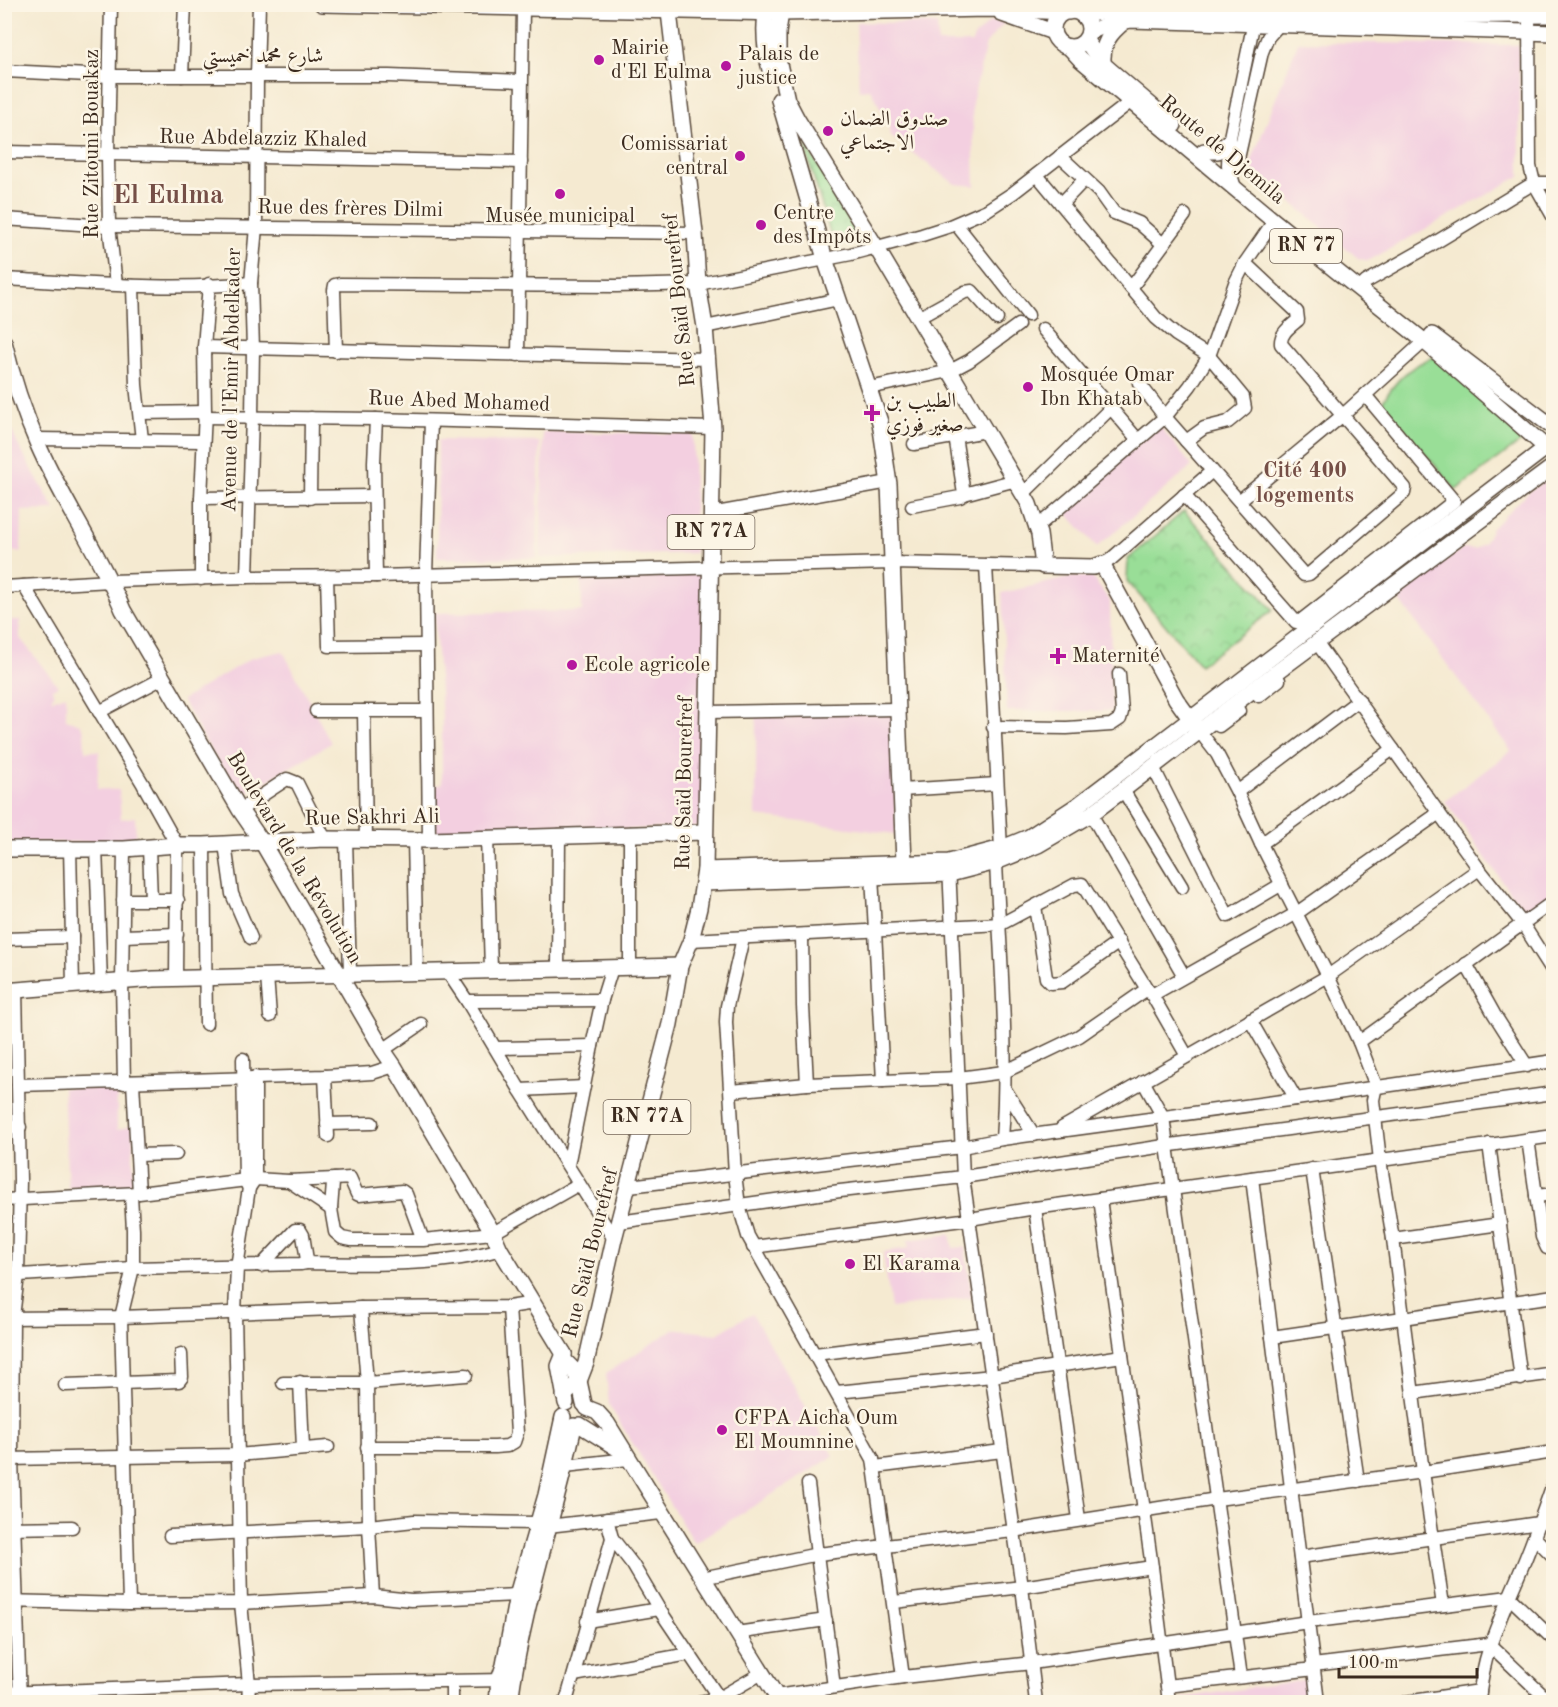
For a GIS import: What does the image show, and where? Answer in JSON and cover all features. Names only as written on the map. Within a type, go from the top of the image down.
[{"type":"main road","points":[[322,4],[652,8],[669,12],[774,9],[988,9],[1076,13],[1139,9],[1197,16],[1257,19],[1384,10],[1529,16],[1550,12]]},
{"type":"main road","points":[[774,9],[778,33],[778,59],[787,100],[811,145],[876,247],[1020,487],[1037,527],[1043,566],[1094,567],[1102,564],[1176,699],[1200,732]]},
{"type":"main road","points":[[774,9],[766,51],[770,68],[825,259],[880,422],[889,482],[904,863]]},
{"type":"main road","points":[[988,9],[1053,32]]},
{"type":"main road","name":"Rue Saïd Bourefref","points":[[579,1381],[586,1363],[614,1239],[670,1024],[680,966],[691,940],[704,877],[713,428],[705,327],[698,284],[695,233],[669,12]]},
{"type":"main road","points":[[1076,13],[1057,18],[1053,32],[1057,40],[1069,47],[1078,46],[1088,36],[1108,24],[1197,16]]},
{"type":"main road","points":[[1076,13],[1088,23],[1088,36]]},
{"type":"main road","points":[[1257,19],[1278,26],[1551,34]]},
{"type":"main road","points":[[1103,64],[1103,52],[1108,37],[1126,21]]},
{"type":"main road","name":"Route de Djemila","points":[[1088,36],[1103,64],[1135,98],[1428,338],[1554,429]]},
{"type":"main road","name":"Route de Djemila","points":[[1069,47],[1204,151],[1226,174],[1235,188],[1274,221],[1363,285]]},
{"type":"main road","points":[[1204,151],[1218,151],[1229,142]]},
{"type":"main road","name":"Route de Djemila","points":[[1428,338],[1543,447],[1554,464]]},
{"type":"main road","name":"Boulevard de la Révolution","points":[[5,350],[36,439],[111,581],[123,610],[240,810],[344,974],[383,1050],[564,1354],[564,1360],[579,1381]]},
{"type":"main road","points":[[998,856],[1053,822],[1191,719],[1543,447],[1547,435],[1554,429]]},
{"type":"main road","points":[[704,877],[872,876],[949,868],[1038,845],[1090,814],[1123,790],[1554,464]]},
{"type":"main road","name":"Rue Sakhri Ali","points":[[4,849],[124,849],[325,839],[705,832]]},
{"type":"main road","points":[[704,877],[904,863],[949,868]]},
{"type":"main road","points":[[10,990],[176,978],[680,966]]},
{"type":"main road","points":[[564,1354],[559,1366],[568,1409],[625,1456]]},
{"type":"main road","points":[[568,1409],[587,1418],[579,1381]]},
{"type":"main road","points":[[510,1702],[504,1665],[559,1465],[568,1409],[579,1381]]},
{"type":"main road","points":[[568,1409],[577,1401],[597,1412],[604,1419],[778,1699]]},
{"type":"main road","points":[[497,1702],[506,1680]]},
{"type":"street","name":"Rue Zitouni Bouakaz","points":[[111,4],[108,156],[110,226],[116,284]]},
{"type":"street","points":[[182,76],[185,4]]},
{"type":"street","name":"Avenue de l'Emir Abdelkader","points":[[247,577],[253,349],[251,283],[256,227],[260,4]]},
{"type":"street","points":[[518,355],[523,8]]},
{"type":"street","points":[[1550,12],[1551,34]]},
{"type":"street","points":[[1529,16],[1530,166],[1534,183],[1554,218]]},
{"type":"street","points":[[1226,174],[1229,142],[1257,19]]},
{"type":"street","points":[[1226,174],[1237,163],[1262,52],[1268,37],[1278,26]]},
{"type":"street","name":"شارع محمد خميستي","points":[[4,71],[110,76],[389,76],[521,81]]},
{"type":"street","points":[[336,351],[336,285],[341,284],[616,286],[698,284],[825,259],[922,235],[956,224],[1002,201],[1135,98]]},
{"type":"street","name":"Rue Abdelazziz Khaled","points":[[4,152],[108,156],[521,162]]},
{"type":"street","points":[[1060,156],[1099,192],[1114,213],[1139,223],[1163,244]]},
{"type":"street","points":[[1037,175],[1156,318],[1176,335],[1209,356],[1243,397],[1245,408],[1228,422],[1204,428],[1186,441]]},
{"type":"street","points":[[1061,204],[1084,180]]},
{"type":"street","points":[[1363,285],[1534,183],[1554,183]]},
{"type":"street","points":[[1131,288],[1185,215]]},
{"type":"street","name":"Rue des frères Dilmi","points":[[4,219],[110,226],[695,233]]},
{"type":"street","points":[[1037,527],[1165,417],[1190,386],[1209,356],[1235,283],[1245,263],[1274,221]]},
{"type":"street","points":[[956,224],[1028,315]]},
{"type":"street","points":[[1138,383],[1165,417],[1304,575],[1309,574],[1406,490],[1281,344],[1280,339],[1283,333],[1298,320],[1297,312],[1245,263]]},
{"type":"street","points":[[4,279],[133,286],[251,283]]},
{"type":"street","points":[[201,579],[201,498],[205,414],[204,347],[209,284]]},
{"type":"street","points":[[133,286],[136,385],[142,440]]},
{"type":"street","points":[[918,318],[965,292],[972,291],[997,319]]},
{"type":"street","points":[[705,327],[839,299]]},
{"type":"street","points":[[869,388],[950,371],[969,361],[1018,325]]},
{"type":"street","points":[[1043,330],[1138,440]]},
{"type":"street","points":[[1239,501],[1343,414],[1428,338]]},
{"type":"street","points":[[204,347],[708,359]]},
{"type":"street","points":[[1184,495],[1296,622],[1299,622],[1454,501],[1365,395]]},
{"type":"street","points":[[912,506],[960,497],[964,494],[1020,487],[1111,408]]},
{"type":"street","name":"Rue Abed Mohamed","points":[[140,413],[713,428]]},
{"type":"street","points":[[310,418],[310,498]]},
{"type":"street","points":[[376,419],[374,496],[376,576]]},
{"type":"street","points":[[417,972],[426,711],[426,574],[431,421]]},
{"type":"street","points":[[914,444],[986,431]]},
{"type":"street","points":[[955,436],[964,494]]},
{"type":"street","points":[[36,439],[204,441]]},
{"type":"street","points":[[1102,564],[1110,560],[1212,471]]},
{"type":"street","points":[[711,514],[889,482]]},
{"type":"street","points":[[201,498],[374,496]]},
{"type":"street","points":[[4,587],[247,577],[892,563],[1043,566]]},
{"type":"street","points":[[986,565],[997,784],[1006,1090],[1002,1138]]},
{"type":"street","points":[[327,576],[329,646],[426,645]]},
{"type":"street","points":[[24,586],[177,845],[176,978]]},
{"type":"street","points":[[1317,643],[1479,869],[1522,923],[1554,973]]},
{"type":"street","points":[[993,727],[1067,728],[1111,725],[1120,718],[1122,712],[1119,674]]},
{"type":"street","points":[[99,712],[163,678]]},
{"type":"street","points":[[1237,792],[1359,700]]},
{"type":"street","points":[[708,712],[898,709]]},
{"type":"street","points":[[316,711],[426,711]]},
{"type":"street","points":[[364,711],[366,840]]},
{"type":"street","points":[[1200,732],[1217,754],[1237,792],[1260,844],[1328,976],[1359,1042],[1376,1086],[1373,1100],[1380,1160],[1443,1605]]},
{"type":"street","points":[[1260,844],[1393,749]]},
{"type":"street","points":[[1153,767],[1228,916],[1282,884]]},
{"type":"street","points":[[240,810],[287,779],[297,783],[325,839]]},
{"type":"street","points":[[901,790],[997,784]]},
{"type":"street","points":[[1123,790],[1182,887]]},
{"type":"street","points":[[731,1091],[807,1084],[959,1078],[1005,1072],[1079,1036],[1149,992],[1184,976],[1297,913],[1439,813]]},
{"type":"street","points":[[1090,814],[1184,976]]},
{"type":"street","points":[[630,833],[630,966]]},
{"type":"street","points":[[558,968],[559,835]]},
{"type":"street","points":[[487,837],[490,970]]},
{"type":"street","points":[[344,974],[346,840]]},
{"type":"street","points":[[225,844],[232,894],[251,938]]},
{"type":"street","points":[[204,845],[206,1024]]},
{"type":"street","points":[[70,848],[73,986]]},
{"type":"street","points":[[96,848],[101,982]]},
{"type":"street","points":[[149,848],[151,899]]},
{"type":"street","points":[[124,849],[122,982],[128,1082],[137,1155],[133,1268],[121,1317],[129,1604]]},
{"type":"street","points":[[949,868],[963,1177],[1022,1587],[1036,1702]]},
{"type":"street","points":[[1056,1132],[1328,976],[1479,869]]},
{"type":"street","points":[[872,876],[883,1081]]},
{"type":"street","points":[[691,940],[1001,924],[1074,885],[1082,884],[1187,1056]]},
{"type":"street","points":[[123,900],[178,900]]},
{"type":"street","points":[[1359,1042],[1554,901]]},
{"type":"street","points":[[1035,906],[1046,978],[1051,983],[1062,982],[1119,942]]},
{"type":"street","points":[[124,936],[177,934]]},
{"type":"street","points":[[802,935],[802,1006],[807,1084]]},
{"type":"street","points":[[4,939],[72,937]]},
{"type":"street","points":[[743,938],[727,1006],[726,1036],[739,1206],[753,1247],[867,1444],[875,1467],[903,1677]]},
{"type":"street","points":[[1466,964],[1527,1066]]},
{"type":"street","points":[[568,1165],[602,1000],[612,968]]},
{"type":"street","points":[[447,971],[614,1239]]},
{"type":"street","points":[[267,976],[270,1016]]},
{"type":"street","points":[[10,990],[20,1127],[18,1275],[9,1318],[8,1459],[11,1601],[19,1697]]},
{"type":"street","points":[[467,1001],[602,1000]]},
{"type":"street","points":[[1250,1020],[1296,1099]]},
{"type":"street","points":[[383,1050],[421,1024]]},
{"type":"street","points":[[496,1047],[592,1046]]},
{"type":"street","points":[[243,1059],[249,1077],[250,1183],[237,1267],[235,1312],[241,1603],[249,1684],[248,1702]]},
{"type":"street","points":[[629,1186],[963,1147],[1002,1138],[1296,1099],[1554,1061]]},
{"type":"street","points":[[18,1085],[325,1076],[372,1073],[394,1066]]},
{"type":"street","points":[[325,1076],[327,1130],[372,1124]]},
{"type":"street","points":[[1143,1082],[1163,1117],[1241,1677]]},
{"type":"street","points":[[520,1090],[584,1087]]},
{"type":"street","points":[[1006,1090],[1034,1135]]},
{"type":"street","points":[[619,1222],[840,1191],[963,1177],[1167,1146],[1554,1093]]},
{"type":"street","points":[[4,1127],[20,1127]]},
{"type":"street","points":[[753,1247],[970,1219],[1100,1198],[1554,1136]]},
{"type":"street","points":[[1528,1139],[1544,1243],[1547,1248],[1554,1249]]},
{"type":"street","points":[[1489,1144],[1521,1379]]},
{"type":"street","points":[[137,1155],[176,1154]]},
{"type":"street","points":[[1312,1169],[1358,1481]]},
{"type":"street","points":[[4,1200],[135,1194],[250,1183],[350,1178],[357,1194],[360,1195],[402,1191],[406,1194],[423,1240]]},
{"type":"street","points":[[1252,1178],[1318,1702]]},
{"type":"street","points":[[335,1179],[331,1209],[335,1232],[342,1238],[352,1240],[423,1240],[492,1233],[579,1184]]},
{"type":"street","points":[[289,1181],[331,1209]]},
{"type":"street","points":[[1536,1196],[1554,1194]]},
{"type":"street","points":[[1100,1198],[1169,1702]]},
{"type":"street","points":[[1035,1208],[1079,1519]]},
{"type":"street","points":[[1393,1239],[1500,1224]]},
{"type":"street","points":[[261,1266],[295,1230],[300,1230],[303,1235],[306,1263]]},
{"type":"street","points":[[4,1276],[133,1268],[237,1267],[306,1263],[354,1264],[452,1259],[477,1256],[500,1249]]},
{"type":"street","points":[[1272,1337],[1554,1296]]},
{"type":"street","points":[[9,1318],[121,1317],[361,1308],[509,1307],[534,1303]]},
{"type":"street","points":[[367,1447],[495,1448],[514,1442],[517,1433],[509,1307]]},
{"type":"street","points":[[361,1308],[367,1383],[369,1526],[373,1596]]},
{"type":"street","points":[[815,1354],[986,1333]]},
{"type":"street","points":[[65,1385],[179,1381],[182,1377],[181,1354]]},
{"type":"street","points":[[837,1392],[992,1376],[1122,1356]]},
{"type":"street","points":[[1413,1393],[1554,1373]]},
{"type":"street","points":[[283,1383],[367,1383],[466,1375]]},
{"type":"street","points":[[300,1382],[303,1448]]},
{"type":"street","points":[[8,1459],[237,1455],[328,1447]]},
{"type":"street","points":[[875,1467],[1002,1451]]},
{"type":"street","points":[[702,1578],[818,1554],[1013,1531],[1079,1519],[1554,1452]]},
{"type":"street","points":[[559,1465],[625,1456]]},
{"type":"street","points":[[1406,1702],[1481,1698],[1484,1663],[1489,1644],[1534,1537],[1554,1481]]},
{"type":"street","points":[[808,1484],[834,1687]]},
{"type":"street","points":[[170,1536],[369,1526],[414,1521],[542,1525],[661,1513]]},
{"type":"street","points":[[607,1519],[612,1538],[633,1565],[659,1609],[719,1698]]},
{"type":"street","points":[[1300,1557],[1539,1523]]},
{"type":"street","points":[[10,1528],[72,1527]]},
{"type":"street","points":[[1534,1537],[1554,1557]]},
{"type":"street","points":[[566,1702],[612,1538]]},
{"type":"street","points":[[894,1602],[1022,1587],[1152,1567]]},
{"type":"street","points":[[11,1601],[129,1604],[241,1603],[373,1596],[411,1600],[524,1597]]},
{"type":"street","points":[[778,1699],[834,1687],[903,1677],[1032,1663],[1162,1642],[1509,1597]]},
{"type":"street","points":[[1509,1597],[1554,1640]]},
{"type":"street","points":[[587,1621],[659,1609]]},
{"type":"street","points":[[736,1633],[826,1620]]},
{"type":"street","points":[[1167,1686],[1489,1644]]},
{"type":"street","points":[[1489,1644],[1550,1702]]},
{"type":"street","points":[[573,1675],[689,1654]]},
{"type":"street","points":[[699,1702],[719,1698],[762,1673]]},
{"type":"street","points":[[4,1693],[19,1697],[249,1684],[506,1680]]},
{"type":"street","points":[[452,1681],[452,1702]]},
{"type":"shaded area","points":[[856,22],[937,24],[938,43],[972,43],[974,37],[990,22],[1005,22],[986,44],[972,103],[975,186],[955,184],[890,136],[889,124],[870,89],[859,90]]},
{"type":"shaded area","points":[[1298,42],[1519,45],[1520,176],[1368,261],[1358,258],[1249,167]]},
{"type":"shaded area","points":[[4,411],[18,445],[55,510],[22,511],[21,552],[5,551]]},
{"type":"shaded area","points":[[1159,425],[1192,466],[1097,547],[1063,509]]},
{"type":"shaded area","points":[[543,432],[693,434],[695,553],[540,558]]},
{"type":"shaded area","points":[[438,440],[540,442],[537,558],[437,558]]},
{"type":"shaded area","points":[[1553,475],[1553,895],[1526,915],[1445,801],[1511,751],[1395,594],[1463,548],[1475,549],[1485,542],[1492,528],[1532,489]]},
{"type":"shaded area","name":"Ecole agricole","points":[[708,573],[701,827],[436,835],[434,786],[442,784],[442,717],[434,613],[582,611],[581,575]]},
{"type":"shaded area","name":"Maternité","points":[[1073,577],[1092,577],[1110,601],[1112,711],[1007,711],[1002,593]]},
{"type":"shaded area","points":[[4,605],[6,605],[7,620],[20,620],[20,638],[58,686],[52,689],[54,696],[52,700],[66,695],[66,719],[80,724],[84,731],[85,751],[99,751],[97,789],[119,790],[121,819],[135,817],[136,841],[5,843]]},
{"type":"shaded area","points":[[283,651],[331,743],[238,798],[182,700],[251,658]]},
{"type":"shaded area","points":[[893,712],[896,834],[756,816],[756,715]]},
{"type":"shaded area","points":[[117,1085],[117,1130],[133,1125],[133,1186],[68,1188],[63,1088]]},
{"type":"shaded area","points":[[950,1234],[953,1248],[965,1247],[972,1297],[891,1308],[883,1252],[909,1248],[908,1240]]},
{"type":"shaded area","name":"CFPA Aicha Oum El Moumnine","points":[[752,1313],[834,1456],[694,1543],[609,1405],[606,1373],[674,1329],[717,1334]]},
{"type":"shaded area","points":[[1309,1679],[1312,1702],[1183,1702],[1183,1698]]},
{"type":"green space","points":[[803,141],[863,236],[834,246]]},
{"type":"green space","points":[[1434,357],[1513,421],[1523,440],[1456,490],[1382,403],[1404,375],[1417,365]]},
{"type":"green space","points":[[1184,511],[1273,610],[1200,665],[1127,581],[1128,559]]},
{"type":"place","name":"Mairie d'El Eulma","points":[[599,60]]},
{"type":"place","name":"Palais de justice","points":[[726,66]]},
{"type":"place","name":"صندوق الضمان الاجتماعي","points":[[828,131]]},
{"type":"place","name":"Comissariat central","points":[[740,156]]},
{"type":"place","name":"Musée municipal","points":[[560,194]]},
{"type":"place","name":"Centre des Impôts","points":[[761,225]]},
{"type":"place","name":"Mosquée Omar Ibn Khatab","points":[[1028,387]]},
{"type":"place","name":"الطبيب بن صغير فوزي","points":[[872,413]]},
{"type":"place","name":"Maternité","points":[[1058,656]]},
{"type":"place","name":"Ecole agricole","points":[[572,665]]},
{"type":"place","name":"El Karama","points":[[850,1264]]},
{"type":"place","name":"CFPA Aicha Oum El Moumnine","points":[[722,1430]]},
{"type":"district","name":"El Eulma","points":[[168,195]]},
{"type":"district","name":"Cité 400 logements","points":[[1305,484]]}]
